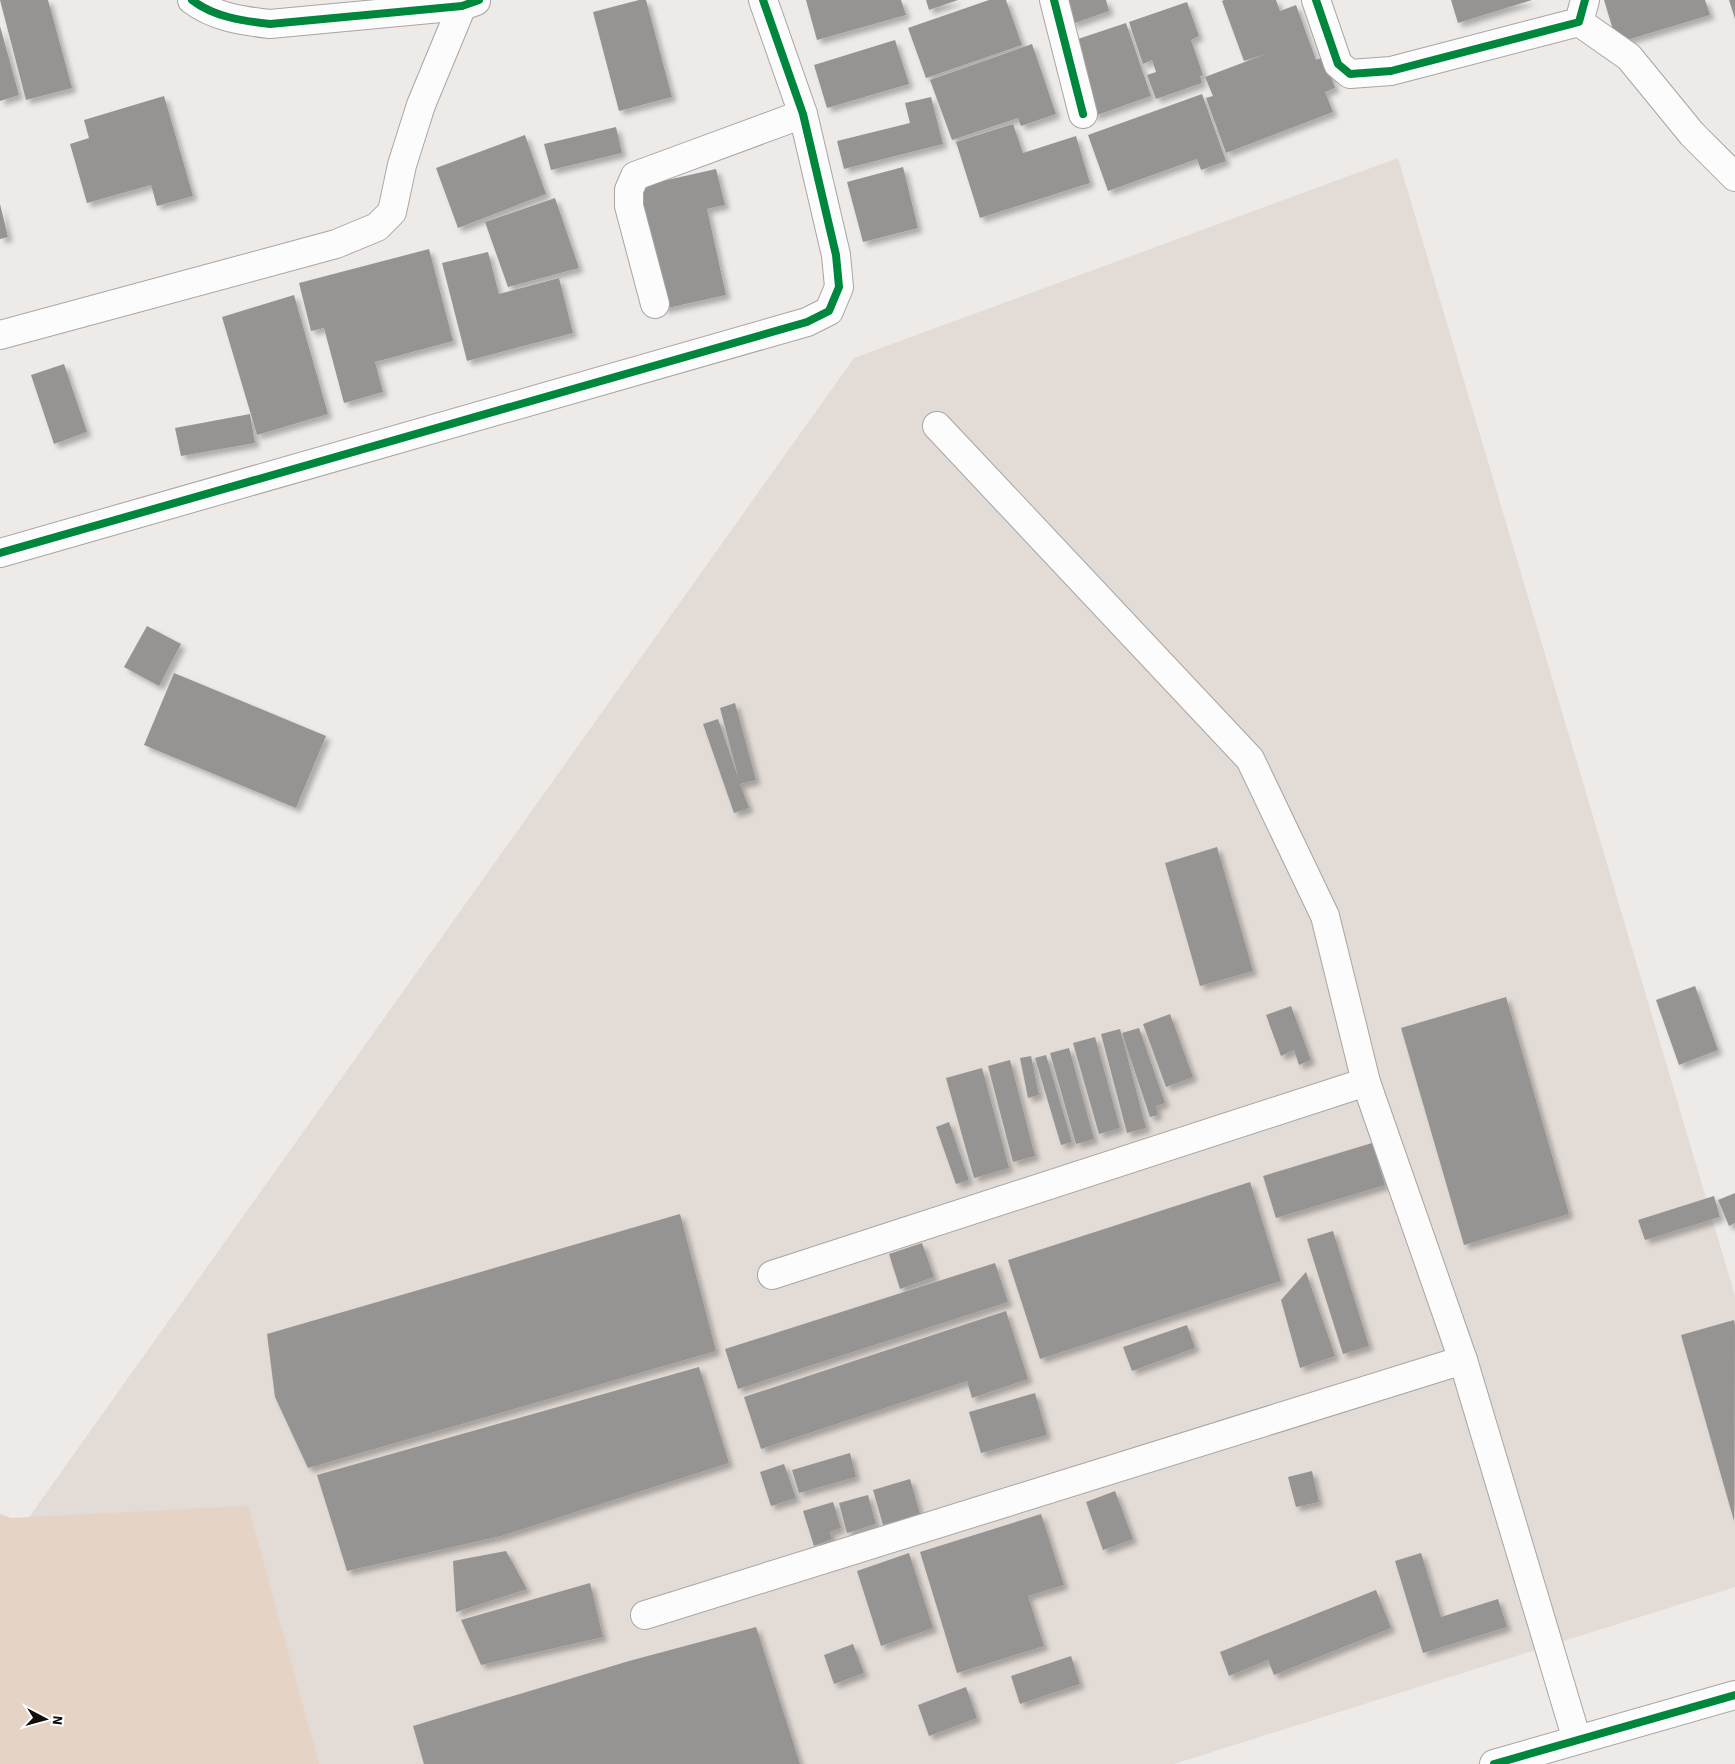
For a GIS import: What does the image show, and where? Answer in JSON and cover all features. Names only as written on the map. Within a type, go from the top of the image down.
[{"type":"street","points":[[192,0],[208,11],[244,22],[270,24],[470,3]]},
{"type":"street","points":[[0,553],[807,322],[829,311],[839,287],[836,255],[803,114],[763,0]]},
{"type":"street","points":[[1054,0],[1083,114]]},
{"type":"street","points":[[1316,0],[1338,64],[1350,74],[1391,71],[1582,11],[1629,57],[1692,134],[1735,177]]},
{"type":"street","points":[[0,335],[336,244],[377,227],[392,212],[402,165],[421,106],[470,3]]},
{"type":"street","points":[[654,304],[629,206],[629,190],[635,176],[803,114]]},
{"type":"street","points":[[937,426],[1250,759],[1325,916],[1366,1082],[1463,1360],[1577,1740]]},
{"type":"street","points":[[772,1275],[1366,1082]]},
{"type":"street","points":[[645,1615],[1463,1360]]},
{"type":"street","points":[[1494,1764],[1735,1695]]},
{"type":"shaded area","points":[[1398,158],[1735,1296],[1735,1587],[1174,1764],[0,1764],[0,1558],[854,358]]},
{"type":"shaded area","points":[[248,1506],[319,1764],[0,1764],[0,1514],[11,1518]]},
{"type":"building","points":[[0,0],[48,0],[72,88],[26,100]]},
{"type":"building","points":[[639,0],[646,0],[672,97],[619,111],[593,12]]},
{"type":"building","points":[[806,0],[901,0],[906,15],[817,40]]},
{"type":"building","points":[[926,0],[958,0],[929,10]]},
{"type":"building","points":[[989,0],[1006,0],[1022,45],[926,78],[908,28]]},
{"type":"building","points":[[1064,0],[1106,0],[1109,11],[1072,24]]},
{"type":"building","points":[[1276,0],[1280,11],[1296,5],[1316,60],[1324,57],[1335,88],[1325,92],[1333,112],[1226,153],[1206,98],[1213,96],[1205,77],[1266,54],[1244,61],[1222,1]]},
{"type":"building","points":[[1451,0],[1532,0],[1458,23]]},
{"type":"building","points":[[1604,0],[1705,0],[1710,15],[1617,43]]},
{"type":"building","points":[[1729,0],[1735,0],[1735,19]]},
{"type":"building","points":[[1187,2],[1199,36],[1191,40],[1203,75],[1200,76],[1202,83],[1156,99],[1147,75],[1156,72],[1152,60],[1143,64],[1129,22]]},
{"type":"building","points":[[1126,23],[1151,96],[1094,116],[1069,42]]},
{"type":"building","points":[[0,26],[19,95],[0,101]]},
{"type":"building","points":[[895,40],[909,84],[827,108],[814,65]]},
{"type":"building","points":[[1032,44],[1056,114],[1021,126],[1018,118],[952,140],[930,80]]},
{"type":"building","points":[[1202,94],[1226,161],[1201,170],[1197,159],[1108,191],[1088,135]]},
{"type":"building","points":[[164,96],[193,196],[157,206],[151,185],[87,203],[70,144],[89,138],[84,120]]},
{"type":"building","points":[[931,97],[943,144],[844,169],[837,141],[910,123],[905,103]]},
{"type":"building","points":[[1013,124],[1023,153],[1076,136],[1090,183],[980,218],[956,142]]},
{"type":"building","points":[[616,127],[622,153],[551,170],[544,144]]},
{"type":"building","points":[[525,135],[546,194],[458,228],[436,168]]},
{"type":"building","points":[[903,167],[918,228],[863,242],[847,182]]},
{"type":"building","points":[[716,169],[725,205],[707,209],[726,295],[663,309],[636,187]]},
{"type":"building","points":[[555,198],[579,268],[508,287],[485,222]]},
{"type":"building","points":[[0,204],[8,237],[0,239]]},
{"type":"building","points":[[429,249],[453,341],[375,362],[383,392],[344,403],[324,328],[311,331],[299,283]]},
{"type":"building","points":[[488,252],[499,294],[559,278],[573,333],[467,361],[442,263]]},
{"type":"building","points":[[294,295],[328,414],[257,435],[222,317]]},
{"type":"building","points":[[64,364],[87,432],[54,444],[31,375]]},
{"type":"building","points":[[250,414],[255,443],[181,456],[175,428]]},
{"type":"building","points":[[147,626],[181,644],[159,686],[124,667]]},
{"type":"building","points":[[174,673],[326,736],[296,808],[144,745]]},
{"type":"building","points":[[735,703],[756,780],[740,784],[749,808],[734,813],[703,724],[718,719],[739,780],[720,708]]},
{"type":"building","points":[[1217,847],[1253,971],[1200,986],[1165,863]]},
{"type":"building","points":[[1695,986],[1718,1050],[1679,1065],[1656,1000]]},
{"type":"building","points":[[1506,997],[1569,1214],[1464,1245],[1401,1028]]},
{"type":"building","points":[[1291,1006],[1311,1060],[1299,1065],[1294,1050],[1281,1056],[1266,1015]]},
{"type":"building","points":[[1170,1014],[1193,1077],[1166,1087],[1143,1024]]},
{"type":"building","points":[[1139,1028],[1165,1103],[1156,1106],[1158,1115],[1150,1117],[1122,1033]]},
{"type":"building","points":[[1120,1029],[1146,1128],[1127,1133],[1101,1034]]},
{"type":"building","points":[[1095,1037],[1120,1128],[1099,1134],[1073,1043]]},
{"type":"building","points":[[1069,1048],[1094,1139],[1076,1144],[1050,1053]]},
{"type":"building","points":[[1046,1055],[1072,1142],[1061,1145],[1035,1058]]},
{"type":"building","points":[[1031,1056],[1039,1095],[1028,1098],[1020,1058]]},
{"type":"building","points":[[1010,1060],[1035,1156],[1013,1162],[988,1066]]},
{"type":"building","points":[[982,1068],[1009,1168],[974,1178],[946,1078]]},
{"type":"building","points":[[949,1122],[969,1180],[956,1184],[936,1127]]},
{"type":"building","points":[[1372,1143],[1385,1185],[1276,1218],[1263,1176]]},
{"type":"building","points":[[1250,1182],[1281,1281],[1040,1359],[1008,1260]]},
{"type":"building","points":[[1735,1193],[1735,1223],[1729,1226],[1718,1200]]},
{"type":"building","points":[[1714,1196],[1720,1217],[1645,1240],[1638,1220]]},
{"type":"building","points":[[680,1214],[716,1351],[308,1468],[275,1397],[267,1334]]},
{"type":"building","points":[[1333,1231],[1369,1346],[1343,1354],[1307,1239]]},
{"type":"building","points":[[922,1243],[934,1277],[900,1289],[889,1254]]},
{"type":"building","points":[[995,1263],[1008,1302],[738,1389],[725,1349]]},
{"type":"building","points":[[1306,1272],[1335,1356],[1300,1368],[1281,1300]]},
{"type":"building","points":[[1006,1311],[1028,1379],[972,1398],[967,1381],[761,1449],[744,1397]]},
{"type":"building","points":[[1734,1320],[1735,1325],[1734,1521],[1681,1335]]},
{"type":"building","points":[[1187,1325],[1195,1348],[1132,1371],[1123,1347]]},
{"type":"building","points":[[699,1367],[729,1463],[501,1536],[347,1571],[317,1475]]},
{"type":"building","points":[[1035,1393],[1047,1435],[981,1453],[969,1412]]},
{"type":"building","points":[[850,1453],[856,1477],[799,1493],[792,1470]]},
{"type":"building","points":[[784,1464],[796,1498],[771,1506],[760,1472]]},
{"type":"building","points":[[1312,1471],[1319,1502],[1296,1507],[1288,1477]]},
{"type":"building","points":[[910,1479],[920,1514],[883,1525],[873,1490]]},
{"type":"building","points":[[1115,1491],[1133,1539],[1103,1550],[1086,1502]]},
{"type":"building","points":[[868,1495],[876,1524],[847,1533],[839,1503]]},
{"type":"building","points":[[833,1502],[841,1528],[830,1532],[832,1539],[814,1546],[803,1511]]},
{"type":"building","points":[[1041,1514],[1064,1585],[1028,1596],[1044,1646],[957,1673],[920,1552]]},
{"type":"building","points":[[506,1551],[527,1589],[456,1612],[453,1561]]},
{"type":"building","points":[[909,1553],[933,1628],[881,1646],[857,1571]]},
{"type":"building","points":[[1421,1553],[1441,1617],[1498,1599],[1507,1627],[1423,1653],[1395,1561]]},
{"type":"building","points":[[590,1583],[603,1637],[481,1665],[461,1620]]},
{"type":"building","points":[[1376,1590],[1391,1628],[1274,1675],[1268,1660],[1229,1676],[1220,1652]]},
{"type":"building","points":[[756,1627],[800,1764],[424,1764],[413,1726],[629,1661]]},
{"type":"building","points":[[853,1644],[864,1673],[834,1684],[824,1655]]},
{"type":"building","points":[[1071,1656],[1080,1684],[1020,1704],[1011,1676]]},
{"type":"building","points":[[966,1687],[977,1718],[929,1736],[918,1705]]},
{"type":"cycle path","points":[[192,0],[219,14],[239,20],[270,24],[462,6],[479,0]]},
{"type":"cycle path","points":[[0,553],[807,322],[829,311],[839,287],[836,255],[803,114],[763,0]]},
{"type":"cycle path","points":[[1054,0],[1083,114]]},
{"type":"cycle path","points":[[1316,0],[1338,64],[1350,74],[1391,71],[1579,22],[1585,0]]},
{"type":"cycle path","points":[[1494,1764],[1735,1695]]}]
